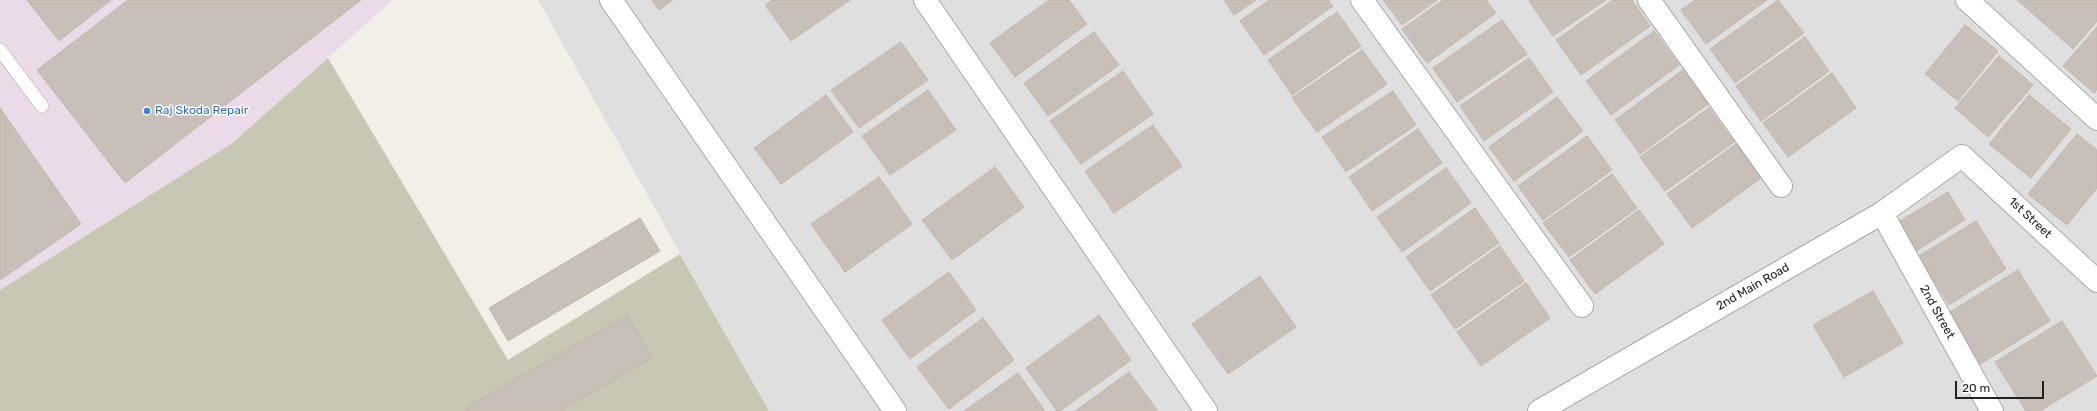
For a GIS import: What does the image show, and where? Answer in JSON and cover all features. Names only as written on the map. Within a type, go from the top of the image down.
[{"type":"street","points":[[611,0],[895,411]]},
{"type":"street","points":[[925,0],[1206,411]]},
{"type":"street","points":[[1362,0],[1582,306]]},
{"type":"street","points":[[1649,0],[1781,186]]},
{"type":"street","points":[[1967,0],[2097,119]]},
{"type":"street","name":"2nd Main Road","points":[[1539,411],[1568,404],[1882,213],[1962,156]]},
{"type":"street","name":"1st Street","points":[[1962,156],[2097,281]]},
{"type":"street","name":"2nd Street","points":[[1882,213],[1992,411]]},
{"type":"lane","points":[[0,50],[42,106]]},
{"type":"shaded area","name":"Raj Skoda Repair","points":[[0,0],[393,0],[231,144],[0,290]]},
{"type":"shaded area","points":[[538,0],[2097,0],[2097,411],[769,411]]},
{"type":"shaded area","points":[[328,58],[508,360],[680,254],[769,411],[0,411],[0,290],[231,144]]},
{"type":"building","points":[[27,0],[111,0],[59,41]]},
{"type":"building","points":[[128,0],[361,0],[125,183],[37,70]]},
{"type":"building","points":[[652,0],[673,0],[659,10]]},
{"type":"building","points":[[772,0],[850,0],[791,41],[765,5]]},
{"type":"building","points":[[1049,0],[1069,0],[1087,24],[1015,77],[990,43]]},
{"type":"building","points":[[1224,0],[1256,0],[1234,15]]},
{"type":"building","points":[[1269,0],[1328,0],[1333,6],[1264,55],[1240,21]]},
{"type":"building","points":[[1383,0],[1437,0],[1402,25]]},
{"type":"building","points":[[1443,0],[1486,0],[1496,13],[1427,63],[1402,29]]},
{"type":"building","points":[[1606,0],[1553,36],[1529,1]]},
{"type":"building","points":[[1613,0],[1632,0],[1650,26],[1581,75],[1556,40]]},
{"type":"building","points":[[1695,0],[1767,0],[1706,44],[1681,10]]},
{"type":"building","points":[[1778,0],[1804,33],[1735,83],[1710,49]]},
{"type":"building","points":[[2017,0],[2097,0],[2097,21],[2073,49]]},
{"type":"building","points":[[1337,12],[1361,46],[1292,95],[1268,60]]},
{"type":"building","points":[[1502,20],[1527,54],[1457,102],[1433,68]]},
{"type":"building","points":[[1965,25],[1998,51],[1958,101],[1925,74]]},
{"type":"building","points":[[2097,27],[2097,89],[2094,93],[2063,66]]},
{"type":"building","points":[[1654,31],[1679,65],[1611,115],[1586,81]]},
{"type":"building","points":[[1094,32],[1119,65],[1048,116],[1024,83]]},
{"type":"building","points":[[1805,37],[1829,71],[1761,121],[1736,86]]},
{"type":"building","points":[[901,42],[928,80],[859,128],[831,90]]},
{"type":"building","points":[[1362,50],[1387,84],[1317,132],[1292,98]]},
{"type":"building","points":[[1999,56],[2033,85],[1988,137],[1955,108]]},
{"type":"building","points":[[1529,58],[1553,92],[1484,141],[1460,106]]},
{"type":"building","points":[[1683,70],[1708,104],[1640,154],[1615,120]]},
{"type":"building","points":[[1123,71],[1153,114],[1081,164],[1050,121]]},
{"type":"building","points":[[1832,73],[1856,108],[1788,157],[1763,123]]},
{"type":"building","points":[[928,90],[956,130],[890,175],[862,136]]},
{"type":"building","points":[[1393,91],[1416,125],[1346,172],[1322,137]]},
{"type":"building","points":[[826,95],[853,132],[781,184],[754,148]]},
{"type":"building","points":[[2029,95],[2071,129],[2031,178],[1989,144]]},
{"type":"building","points":[[1557,97],[1583,131],[1514,181],[1489,147]]},
{"type":"building","points":[[0,108],[81,224],[0,280]]},
{"type":"building","points":[[1709,108],[1734,142],[1665,191],[1640,157]]},
{"type":"building","points":[[1153,125],[1182,166],[1114,213],[1085,171]]},
{"type":"building","points":[[1418,129],[1442,163],[1372,211],[1349,177]]},
{"type":"building","points":[[2077,134],[2097,150],[2097,188],[2067,225],[2028,194]]},
{"type":"building","points":[[1587,136],[1612,170],[1543,220],[1518,186]]},
{"type":"building","points":[[1736,144],[1761,178],[1692,228],[1667,194]]},
{"type":"building","points":[[995,167],[1024,207],[952,260],[922,220]]},
{"type":"building","points":[[1446,168],[1471,203],[1402,252],[1377,217]]},
{"type":"building","points":[[1612,174],[1637,208],[1569,257],[1543,223]]},
{"type":"building","points":[[879,177],[912,224],[845,272],[811,224]]},
{"type":"building","points":[[1948,192],[1965,220],[1913,253],[1895,224]]},
{"type":"building","points":[[1475,208],[1499,243],[1430,291],[1406,257]]},
{"type":"building","points":[[1639,210],[1664,244],[1595,294],[1570,260]]},
{"type":"building","points":[[640,218],[660,251],[508,341],[489,308]]},
{"type":"building","points":[[1976,221],[2006,269],[1949,305],[1919,256]]},
{"type":"building","points":[[1500,246],[1524,281],[1455,329],[1431,295]]},
{"type":"building","points":[[2018,270],[2050,321],[1977,366],[1945,315]]},
{"type":"building","points":[[949,272],[976,310],[910,359],[882,320]]},
{"type":"building","points":[[1260,276],[1296,327],[1228,374],[1192,324]]},
{"type":"building","points":[[1526,283],[1550,318],[1481,366],[1457,332]]},
{"type":"building","points":[[1873,291],[1903,343],[1844,377],[1813,325]]},
{"type":"building","points":[[627,315],[652,358],[560,411],[469,411],[467,407]]},
{"type":"building","points":[[1099,315],[1131,360],[1060,411],[1057,411],[1026,368]]},
{"type":"building","points":[[983,318],[1014,360],[949,409],[917,367]]},
{"type":"building","points":[[2062,321],[2097,376],[2040,411],[2026,411],[1995,362]]},
{"type":"building","points":[[1129,372],[1158,411],[1075,411]]},
{"type":"building","points":[[1018,373],[1045,411],[964,411]]},
{"type":"place","name":"Raj Skoda Repair","points":[[147,111]]}]
